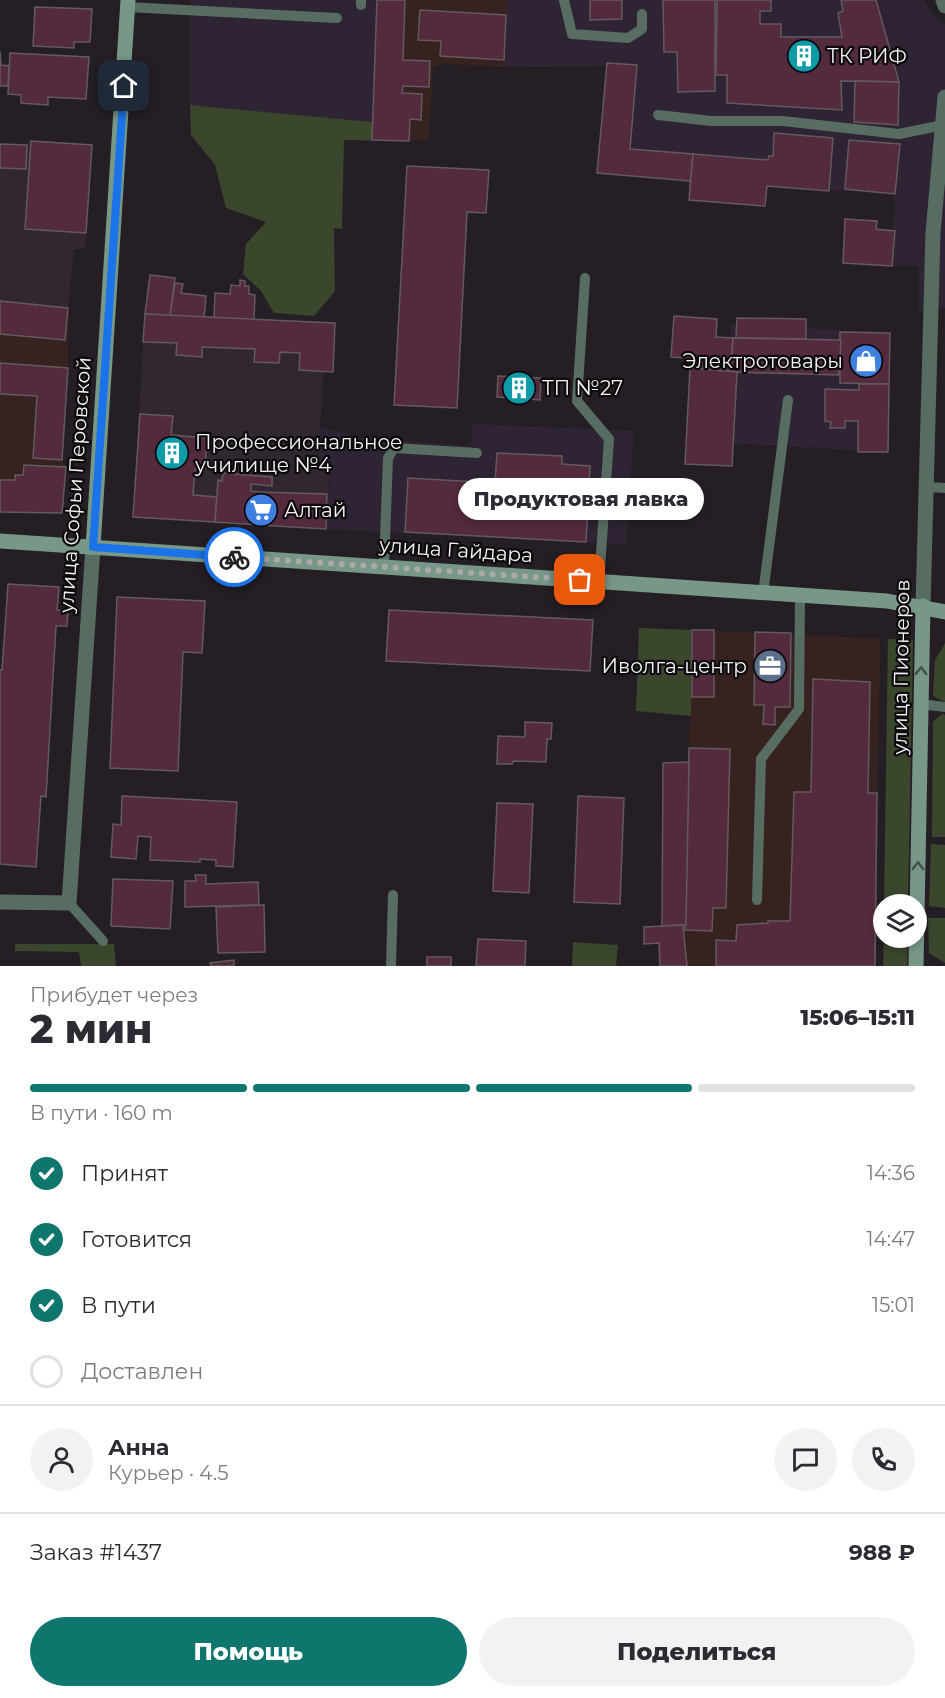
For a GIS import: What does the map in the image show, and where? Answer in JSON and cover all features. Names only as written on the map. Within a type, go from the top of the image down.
[{"type":"street","points":[[943,0],[945,6]]},
{"type":"street","name":"улица Софьи Перовской","points":[[69,903],[128,3]]},
{"type":"street","points":[[943,126],[945,97]]},
{"type":"street","name":"улица Пионеров","points":[[916,966],[927,487],[938,369],[933,232],[943,126]]},
{"type":"street","name":"улица Гайдара","points":[[0,541],[502,573],[763,594],[886,601],[923,606],[945,612]]},
{"type":"street","points":[[0,902],[69,903]]},
{"type":"lane","points":[[564,0],[572,34],[628,38],[642,29],[642,14]]},
{"type":"lane","points":[[128,3],[337,18]]},
{"type":"lane","points":[[658,115],[711,121],[783,122],[899,134],[943,126]]},
{"type":"lane","points":[[585,278],[577,401],[609,439],[599,582]]},
{"type":"lane","points":[[763,594],[788,400]]},
{"type":"lane","points":[[384,567],[388,458],[394,448],[477,453]]},
{"type":"lane","points":[[927,487],[945,488]]},
{"type":"lane","points":[[757,900],[760,759],[799,709],[800,596]]},
{"type":"lane","points":[[921,704],[945,707]]},
{"type":"lane","points":[[391,966],[393,895]]},
{"type":"lane","points":[[69,903],[103,941]]},
{"type":"shaded area","points":[[190,0],[377,0],[373,122],[190,105]]},
{"type":"shaded area","points":[[377,0],[507,0],[505,67],[448,64],[433,66],[429,140],[372,140]]},
{"type":"shaded area","points":[[507,0],[924,0],[933,16],[945,25],[945,308],[919,310],[919,265],[892,266],[895,194],[768,186],[765,206],[689,200],[688,183],[597,173],[606,66],[505,67]]},
{"type":"shaded area","points":[[28,141],[92,145],[85,249],[74,249],[68,308],[0,301],[0,144],[27,145]]},
{"type":"shaded area","points":[[0,301],[69,307],[62,460],[66,467],[62,513],[0,512]]},
{"type":"shaded area","points":[[170,316],[335,323],[333,372],[324,372],[317,470],[329,472],[326,529],[133,517],[143,342]]},
{"type":"shaded area","points":[[731,324],[890,333],[888,452],[726,443]]},
{"type":"shaded area","points":[[473,424],[634,431],[626,544],[326,529],[329,472],[317,471],[320,427],[362,438],[471,446]]},
{"type":"shaded area","points":[[692,630],[880,639],[876,894],[873,894],[875,966],[687,966],[685,930]]},
{"type":"green space","points":[[190,105],[373,122],[373,140],[409,141],[344,140],[342,229],[334,228],[335,291],[314,316],[274,313],[261,291],[243,274],[246,244],[266,222],[226,208],[215,165],[191,135]]},
{"type":"green space","points":[[639,628],[692,630],[691,716],[636,711]]},
{"type":"green space","points":[[888,639],[913,640],[908,894],[884,894]]},
{"type":"green space","points":[[945,643],[945,702],[933,696],[935,660]]},
{"type":"green space","points":[[942,714],[945,715],[945,837],[932,837],[933,722]]},
{"type":"green space","points":[[931,844],[945,845],[945,908],[929,906]]},
{"type":"green space","points":[[928,918],[945,918],[945,963],[929,953]]},
{"type":"green space","points":[[573,942],[618,945],[616,966],[572,966]]},
{"type":"green space","points":[[15,944],[114,944],[116,966],[81,966],[79,952],[15,951]]},
{"type":"green space","points":[[884,948],[908,948],[907,966],[883,966]]},
{"type":"building","points":[[377,0],[405,0],[403,60],[430,61],[429,87],[403,86],[402,93],[422,94],[421,120],[410,119],[409,141],[372,140]]},
{"type":"building","points":[[590,0],[622,0],[622,19],[590,20]]},
{"type":"building","points":[[663,0],[715,0],[715,91],[678,92],[677,52],[664,52]]},
{"type":"building","name":"ТК РИФ","points":[[717,0],[771,0],[771,11],[760,11],[760,24],[781,24],[781,37],[842,37],[838,13],[843,11],[841,0],[876,0],[899,82],[841,81],[842,110],[727,103],[727,75],[716,75]]},
{"type":"building","points":[[35,7],[92,9],[90,42],[74,42],[74,48],[33,46]]},
{"type":"building","points":[[420,10],[506,15],[504,60],[440,56],[441,41],[418,40]]},
{"type":"building","points":[[0,51],[1,65],[9,66],[8,86],[0,86]]},
{"type":"building","points":[[10,53],[89,57],[86,99],[48,97],[48,105],[21,103],[21,95],[8,94]]},
{"type":"building","points":[[607,63],[637,65],[630,149],[693,154],[691,181],[597,173]]},
{"type":"building","points":[[855,81],[899,82],[898,125],[854,122]]},
{"type":"building","points":[[774,133],[833,138],[829,191],[767,186],[765,206],[689,200],[693,154],[768,160],[769,156],[773,156]]},
{"type":"building","points":[[849,140],[900,144],[895,194],[845,189]]},
{"type":"building","points":[[31,141],[92,145],[86,233],[25,229]]},
{"type":"building","points":[[0,144],[27,145],[26,169],[0,168]]},
{"type":"building","points":[[407,166],[489,170],[486,213],[467,212],[457,408],[394,405]]},
{"type":"building","points":[[845,219],[877,221],[876,229],[895,231],[892,266],[843,263]]},
{"type":"building","points":[[150,275],[175,278],[170,316],[145,314]]},
{"type":"building","points":[[240,280],[245,281],[245,286],[249,286],[249,294],[255,295],[254,320],[214,318],[215,293],[230,294],[231,285],[240,286]]},
{"type":"building","points":[[175,283],[183,284],[181,293],[206,296],[204,318],[170,316]]},
{"type":"building","points":[[0,301],[68,308],[65,340],[0,334]]},
{"type":"building","points":[[145,314],[335,323],[333,372],[299,370],[300,353],[280,352],[279,363],[254,362],[255,349],[202,347],[202,357],[176,355],[177,343],[143,342]]},
{"type":"building","points":[[674,316],[717,319],[716,337],[733,338],[731,370],[702,369],[702,359],[671,357]]},
{"type":"building","points":[[737,318],[806,319],[806,339],[736,338]]},
{"type":"building","points":[[840,332],[890,333],[889,384],[840,383]]},
{"type":"building","points":[[733,338],[841,340],[839,375],[731,372]]},
{"type":"building","points":[[0,363],[68,368],[62,460],[33,458],[37,396],[0,394]]},
{"type":"building","points":[[690,368],[737,372],[732,466],[685,464]]},
{"type":"building","name":"ТП №27","points":[[498,376],[541,378],[540,400],[497,397]]},
{"type":"building","points":[[859,384],[889,384],[888,452],[858,452],[858,421],[845,421],[845,428],[830,428],[831,422],[825,421],[825,389],[859,390]]},
{"type":"building","name":"Профессиональное училище №4","points":[[140,414],[173,416],[171,435],[207,438],[205,469],[195,469],[193,495],[217,497],[215,522],[133,517]]},
{"type":"building","points":[[497,453],[562,456],[562,464],[590,466],[586,542],[405,532],[408,478],[495,483]]},
{"type":"building","points":[[24,465],[66,467],[62,513],[0,512],[0,480],[15,480],[15,475],[23,475]]},
{"type":"building","points":[[223,473],[272,477],[272,486],[251,484],[251,491],[260,492],[258,525],[215,522],[218,480],[222,481]]},
{"type":"building","points":[[260,492],[327,494],[326,529],[258,525]]},
{"type":"building","points":[[8,584],[59,587],[57,610],[68,611],[67,626],[56,626],[46,797],[41,796],[36,867],[0,864],[0,670],[2,670]]},
{"type":"building","points":[[117,597],[205,601],[202,653],[183,652],[178,771],[110,768]]},
{"type":"building","points":[[389,610],[593,620],[590,671],[386,661]]},
{"type":"building","points":[[692,630],[714,630],[714,697],[692,697]]},
{"type":"building","points":[[755,632],[791,633],[790,707],[775,707],[775,725],[763,724],[764,705],[754,705]]},
{"type":"building","points":[[813,679],[870,682],[868,793],[877,793],[876,894],[873,894],[875,966],[716,966],[716,940],[736,941],[737,925],[790,921],[794,792],[811,792]]},
{"type":"building","points":[[525,722],[552,723],[551,739],[547,739],[546,762],[513,761],[512,764],[497,764],[498,736],[525,737]]},
{"type":"building","points":[[689,748],[730,749],[726,908],[713,908],[712,931],[685,930]]},
{"type":"building","points":[[689,762],[686,925],[662,926],[663,763]]},
{"type":"building","points":[[122,796],[237,802],[233,867],[216,866],[216,860],[200,859],[200,862],[150,860],[151,837],[138,836],[136,859],[111,857],[113,824],[121,825]]},
{"type":"building","points":[[578,796],[624,798],[620,904],[574,902]]},
{"type":"building","points":[[497,803],[533,804],[529,893],[493,891]]},
{"type":"building","points":[[195,875],[206,875],[206,884],[258,882],[259,905],[185,907],[185,881],[196,881]]},
{"type":"building","points":[[113,879],[173,881],[170,929],[111,926]]},
{"type":"building","points":[[264,905],[265,952],[218,953],[216,907]]},
{"type":"building","points":[[683,925],[687,966],[660,966],[659,943],[644,944],[644,927]]},
{"type":"building","points":[[478,939],[526,941],[525,966],[476,966]]},
{"type":"building","points":[[427,957],[451,957],[451,966],[427,966]]},
{"type":"building","points":[[234,960],[234,966],[211,966],[210,963]]},
{"type":"way so far","points":[[234,557],[502,573],[580,580]]},
{"type":"place","name":"ТК РИФ","points":[[804,56]]},
{"type":"place","name":"Электротовары","points":[[866,361]]},
{"type":"place","name":"ТП №27","points":[[519,388]]},
{"type":"place","name":"Профессиональное училище №4","points":[[172,453]]},
{"type":"place","name":"Алтай","points":[[261,510]]},
{"type":"place","name":"Продуктовая лавка","points":[[580,580]]},
{"type":"place","name":"Иволга-центр","points":[[770,666]]},
{"type":"route","points":[[124,86],[93,547],[234,557]]}]
